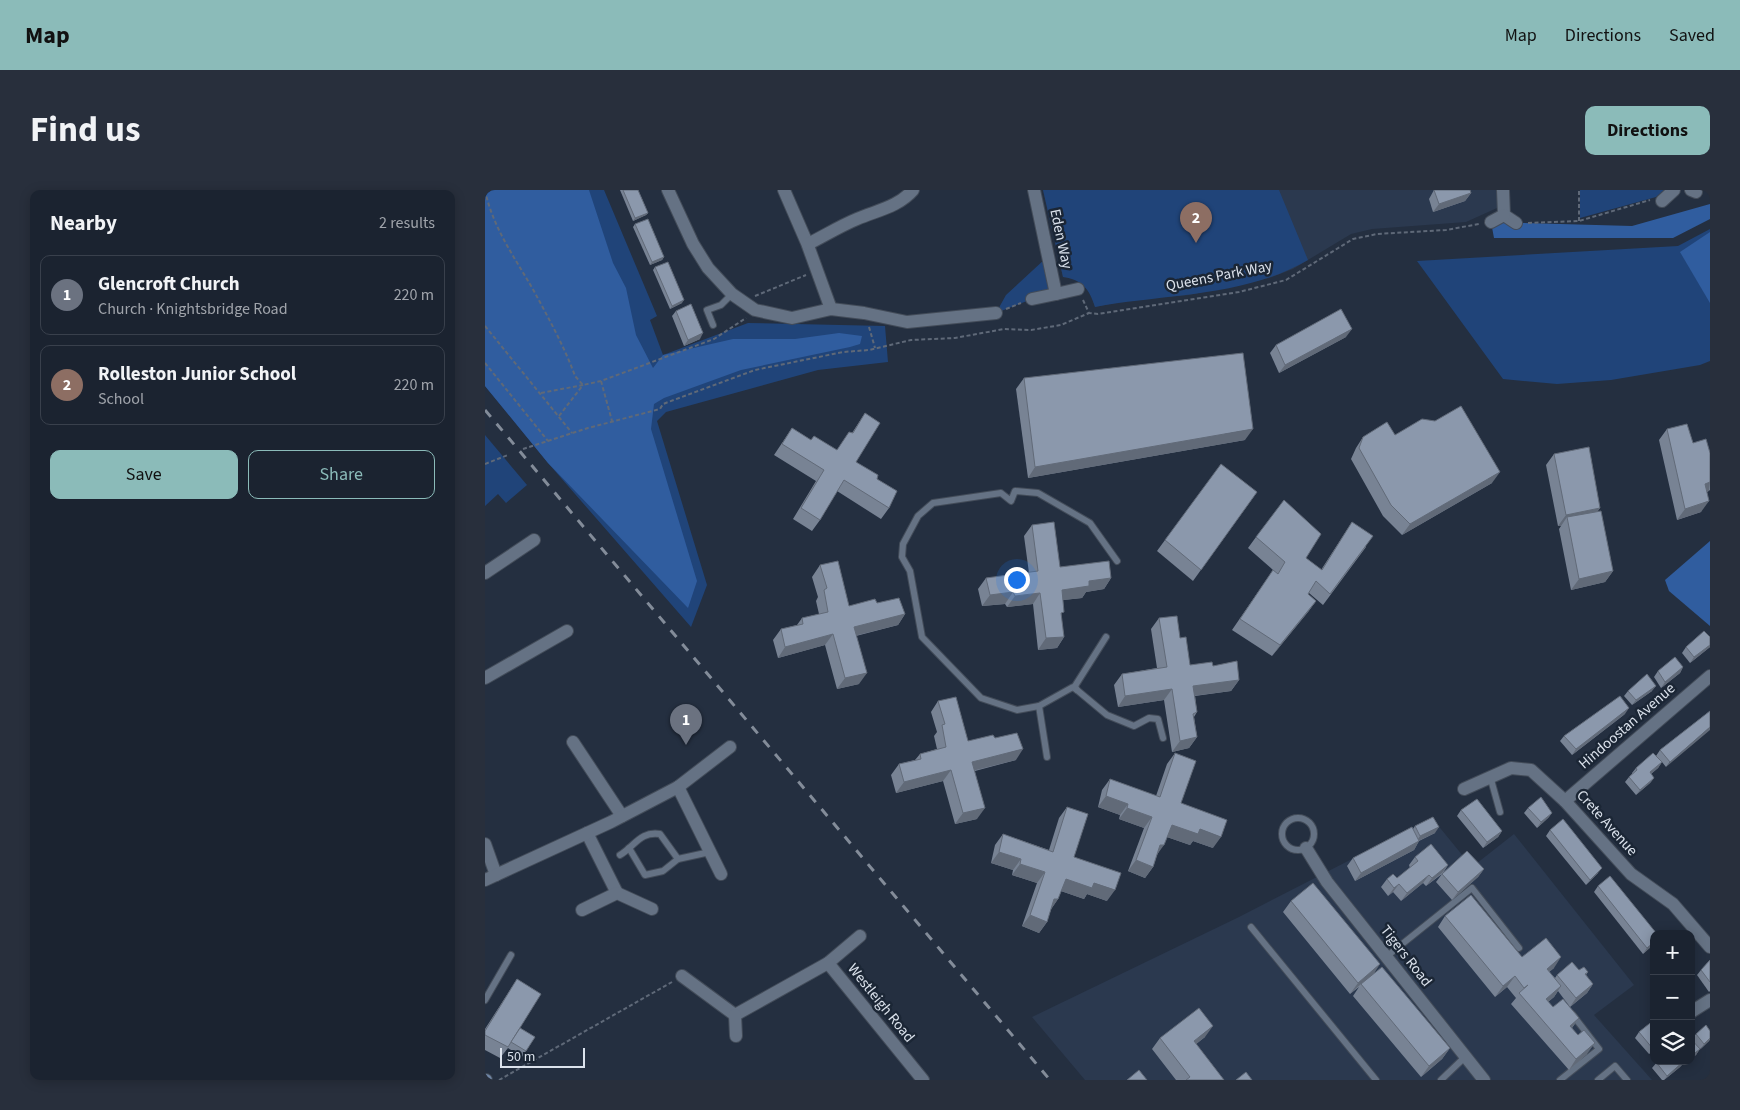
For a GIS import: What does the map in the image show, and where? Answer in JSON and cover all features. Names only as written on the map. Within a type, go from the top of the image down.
[{"type":"street","points":[[668,190],[693,244],[708,268],[737,298],[755,310],[792,318],[831,309],[865,313],[907,322],[996,313]]},
{"type":"street","points":[[784,190],[808,244],[831,309]]},
{"type":"street","points":[[808,244],[856,219],[895,205],[905,199],[913,190]]},
{"type":"street","name":"Eden Way","points":[[1035,190],[1057,294]]},
{"type":"street","points":[[1503,190],[1504,215]]},
{"type":"street","points":[[1662,201],[1674,190]]},
{"type":"street","points":[[1491,222],[1504,215]]},
{"type":"street","points":[[1504,215],[1516,223]]},
{"type":"street","name":"Eden Way","points":[[1032,299],[1078,288]]},
{"type":"street","points":[[485,573],[535,540]]},
{"type":"street","points":[[485,678],[567,631]]},
{"type":"street","name":"Hindoostan Avenue","points":[[1565,801],[1710,676]]},
{"type":"street","points":[[573,742],[622,816]]},
{"type":"street","points":[[485,844],[490,877],[587,833],[678,786],[729,748]]},
{"type":"street","name":"Crete Avenue","points":[[1464,789],[1511,768],[1531,770],[1565,801],[1631,874],[1673,904],[1710,947]]},
{"type":"street","points":[[678,786],[721,874]]},
{"type":"street","points":[[587,833],[617,893],[652,909]]},
{"type":"street","name":"Tigers Road","points":[[1306,848],[1327,882],[1484,1080]]},
{"type":"street","points":[[582,910],[617,893]]},
{"type":"street","points":[[829,964],[860,936]]},
{"type":"street","name":"Westleigh Road","points":[[735,1015],[829,964],[923,1080]]},
{"type":"street","points":[[682,976],[735,1015],[737,1036]]},
{"type":"street","points":[[1695,1009],[1710,1000]]},
{"type":"lane","points":[[713,325],[707,310],[737,298]]},
{"type":"lane","points":[[1117,561],[1090,523],[1038,493],[1015,491],[1011,501],[1001,493],[933,502],[918,516],[903,544],[902,557],[910,571],[923,638],[981,698],[1017,710],[1039,706],[1073,687],[1107,715],[1134,726],[1149,718],[1159,719],[1163,738]]},
{"type":"lane","points":[[1077,690],[1075,686],[1106,637]]},
{"type":"lane","points":[[1039,706],[1047,756]]},
{"type":"lane","points":[[1490,776],[1501,812]]},
{"type":"lane","points":[[1300,818],[1313,826],[1315,836],[1306,848],[1295,850],[1290,848],[1283,840],[1283,828],[1289,820],[1300,818]]},
{"type":"lane","points":[[620,855],[635,841],[649,832],[660,834],[678,859]]},
{"type":"lane","points":[[629,848],[645,875],[663,871],[678,859],[710,852]]},
{"type":"lane","points":[[1386,957],[1472,888],[1519,948]]},
{"type":"lane","points":[[1251,927],[1376,1080]]},
{"type":"lane","points":[[485,1000],[511,955]]},
{"type":"lane","points":[[1560,1080],[1599,1049],[1571,1013]]},
{"type":"lane","points":[[1441,1080],[1465,1057]]},
{"type":"lane","points":[[1598,1080],[1615,1066],[1627,1080]]},
{"type":"path","points":[[485,190],[490,212],[535,293],[575,376],[583,385]]},
{"type":"path","points":[[1579,190],[1579,221]]},
{"type":"path","points":[[1516,223],[1579,221],[1656,198],[1662,201]]},
{"type":"path","name":"Queens Park Way","points":[[523,449],[612,421],[660,409],[663,404],[755,370],[911,340],[955,338],[1004,329],[1038,329],[1061,325],[1089,313],[1098,314],[1239,292],[1286,280],[1353,239],[1377,234],[1445,230],[1491,222]]},
{"type":"path","points":[[737,298],[817,270]]},
{"type":"path","points":[[1078,288],[1089,313]]},
{"type":"path","points":[[996,313],[1032,299]]},
{"type":"path","points":[[540,394],[601,381],[714,339],[755,310]]},
{"type":"path","points":[[865,313],[875,348]]},
{"type":"path","points":[[485,326],[572,433]]},
{"type":"path","points":[[485,363],[548,441]]},
{"type":"path","points":[[601,381],[612,421]]},
{"type":"path","points":[[559,416],[583,385]]},
{"type":"path","points":[[485,464],[508,455]]},
{"type":"path","points":[[499,1080],[682,976]]},
{"type":"shaded area","points":[[485,190],[604,190],[657,316],[650,320],[663,355],[748,323],[885,326],[888,362],[818,370],[666,412],[657,421],[707,585],[691,627],[548,463],[485,386]]},
{"type":"shaded area","points":[[485,190],[589,190],[613,263],[626,288],[636,335],[653,368],[663,355],[733,339],[795,339],[839,333],[862,336],[860,344],[741,370],[664,398],[654,404],[651,429],[697,581],[688,608],[548,463],[485,386]]},
{"type":"shaded area","points":[[1043,190],[1497,190],[1497,208],[1466,222],[1372,229],[1351,234],[1293,269],[1269,278],[1189,295],[1130,300],[1095,307],[1091,294],[1079,280],[1063,277]]},
{"type":"shaded area","points":[[1043,190],[1279,190],[1308,260],[1284,272],[1231,288],[1095,307],[1084,286],[1075,280],[1063,277]]},
{"type":"shaded area","points":[[1580,190],[1664,190],[1656,197],[1580,218]]},
{"type":"shaded area","points":[[1710,204],[1710,219],[1673,238],[1494,238],[1491,222],[1632,226]]},
{"type":"shaded area","points":[[1710,229],[1710,361],[1700,365],[1611,380],[1557,384],[1503,379],[1417,261],[1678,246]]},
{"type":"shaded area","points":[[1710,232],[1710,303],[1680,252]]},
{"type":"shaded area","points":[[1045,259],[1056,294],[1032,299],[996,313],[1006,295]]},
{"type":"shaded area","points":[[485,435],[527,485],[506,503],[498,494],[485,506]]},
{"type":"shaded area","points":[[1710,541],[1710,626],[1669,591],[1665,580]]},
{"type":"shaded area","points":[[1432,818],[1472,867],[1514,834],[1634,985],[1594,1015],[1652,1080],[1085,1080],[1032,1017],[1239,917]]},
{"type":"building","points":[[623,190],[638,190],[648,213],[635,218]]},
{"type":"building","points":[[1434,190],[1470,190],[1471,193],[1439,204]]},
{"type":"building","points":[[648,219],[664,257],[652,262],[635,224]]},
{"type":"building","points":[[668,262],[684,300],[672,306],[655,267]]},
{"type":"building","points":[[691,304],[703,333],[688,340],[676,311]]},
{"type":"building","points":[[1341,309],[1352,329],[1285,365],[1276,345]]},
{"type":"building","points":[[1243,353],[1253,429],[1035,467],[1024,378]]},
{"type":"building","points":[[1461,406],[1500,472],[1410,524],[1391,505],[1359,448],[1363,437],[1387,422],[1395,435],[1422,419],[1435,421]]},
{"type":"building","points":[[865,413],[880,423],[856,462],[878,475],[877,479],[897,491],[889,508],[844,480],[820,520],[801,508],[824,470],[782,444],[792,428],[811,440],[814,436],[837,450],[849,432],[853,433]]},
{"type":"building","points":[[1687,424],[1693,443],[1706,439],[1710,453],[1710,482],[1705,484],[1709,501],[1685,509],[1667,429]]},
{"type":"building","points":[[1589,447],[1600,508],[1566,515],[1554,454]]},
{"type":"building","points":[[1221,464],[1257,492],[1201,570],[1165,540]]},
{"type":"building","points":[[1284,500],[1321,534],[1306,558],[1322,570],[1352,522],[1373,536],[1330,594],[1316,581],[1308,594],[1316,601],[1280,645],[1240,619],[1273,570],[1278,574],[1285,562],[1256,537]]},
{"type":"building","points":[[1601,511],[1613,571],[1579,579],[1567,517]]},
{"type":"building","points":[[1054,522],[1060,567],[1109,561],[1111,578],[1089,581],[1089,586],[1062,590],[1064,612],[1061,613],[1064,637],[1046,638],[1040,593],[1015,596],[1013,592],[990,595],[986,578],[1038,571],[1032,525]]},
{"type":"building","points":[[838,561],[849,606],[875,599],[877,603],[899,598],[905,614],[854,627],[867,673],[845,678],[833,634],[785,647],[781,629],[803,624],[802,618],[828,612],[824,590],[827,588],[820,565]]},
{"type":"building","points":[[1177,616],[1180,638],[1186,637],[1190,665],[1212,662],[1213,666],[1237,661],[1239,680],[1193,686],[1197,712],[1193,714],[1197,737],[1180,741],[1172,689],[1125,696],[1122,674],[1167,667],[1159,618]]},
{"type":"building","points":[[1704,631],[1710,637],[1710,645],[1694,657],[1686,647]]},
{"type":"building","points":[[1675,657],[1683,667],[1665,682],[1658,671]]},
{"type":"building","points":[[1647,674],[1656,686],[1636,700],[1628,691]]},
{"type":"building","points":[[1620,696],[1629,708],[1576,749],[1564,736]]},
{"type":"building","points":[[956,697],[968,741],[993,735],[995,738],[1017,733],[1023,749],[972,762],[985,808],[963,813],[951,770],[904,782],[899,764],[921,759],[920,754],[946,747],[942,725],[945,724],[938,701]]},
{"type":"building","points":[[1710,711],[1710,727],[1670,762],[1660,750]]},
{"type":"building","points":[[1175,753],[1196,761],[1181,803],[1227,820],[1221,837],[1200,829],[1198,834],[1172,825],[1164,845],[1160,845],[1153,867],[1136,860],[1152,817],[1127,808],[1128,804],[1106,796],[1110,779],[1160,797]]},
{"type":"building","points":[[1653,753],[1662,762],[1650,772],[1654,778],[1640,790],[1629,777]]},
{"type":"building","points":[[1541,797],[1552,813],[1541,822],[1528,808]]},
{"type":"building","points":[[1477,799],[1502,831],[1487,842],[1461,810]]},
{"type":"building","points":[[1067,807],[1088,814],[1074,857],[1121,873],[1115,890],[1094,883],[1092,888],[1066,879],[1058,899],[1054,899],[1047,922],[1030,915],[1045,872],[1020,864],[1021,859],[999,852],[1003,834],[1053,852]]},
{"type":"building","points":[[1433,817],[1439,827],[1420,836],[1415,826]]},
{"type":"building","points":[[1563,819],[1602,868],[1590,880],[1550,830]]},
{"type":"building","points":[[1412,827],[1419,841],[1361,873],[1353,858]]},
{"type":"building","points":[[1431,844],[1448,865],[1432,878],[1429,875],[1407,893],[1399,884],[1394,888],[1387,879],[1393,874],[1397,878],[1418,861],[1415,857]]},
{"type":"building","points":[[1467,851],[1484,869],[1458,892],[1442,874]]},
{"type":"building","points":[[1610,876],[1654,930],[1650,930],[1650,945],[1647,948],[1598,886]]},
{"type":"building","points":[[1313,883],[1380,964],[1358,983],[1291,901]]},
{"type":"building","points":[[1471,895],[1522,957],[1546,938],[1561,957],[1547,969],[1561,986],[1546,999],[1553,1007],[1563,999],[1579,1018],[1570,1026],[1578,1035],[1584,1030],[1595,1043],[1576,1059],[1519,993],[1528,985],[1524,988],[1515,976],[1503,986],[1445,916]]},
{"type":"building","points":[[1710,960],[1710,982],[1701,970]]},
{"type":"building","points":[[1572,962],[1579,970],[1584,967],[1588,972],[1585,974],[1593,984],[1576,998],[1557,975]]},
{"type":"building","points":[[1382,967],[1450,1048],[1429,1066],[1361,984]]},
{"type":"building","points":[[517,979],[541,994],[508,1047],[485,1035],[485,1031]]},
{"type":"building","points":[[1199,1008],[1213,1026],[1194,1041],[1224,1080],[1186,1080],[1190,1077],[1160,1038]]},
{"type":"building","points":[[1650,1023],[1650,1045],[1639,1032]]},
{"type":"building","points":[[1706,1025],[1710,1031],[1710,1038],[1704,1044],[1696,1034]]},
{"type":"building","points":[[520,1028],[535,1037],[526,1051],[511,1042]]},
{"type":"building","points":[[1695,1043],[1700,1049],[1695,1053]]},
{"type":"building","points":[[1658,1065],[1679,1065],[1667,1076]]},
{"type":"building","points":[[1139,1070],[1147,1080],[1127,1080]]},
{"type":"building","points":[[1246,1072],[1252,1080],[1236,1080]]},
{"type":"railway","points":[[485,410],[1050,1080]]},
{"type":"place","name":"Rolleston Junior School","points":[[1196,243]]},
{"type":"place","name":"Glencroft Church","points":[[686,745]]}]
